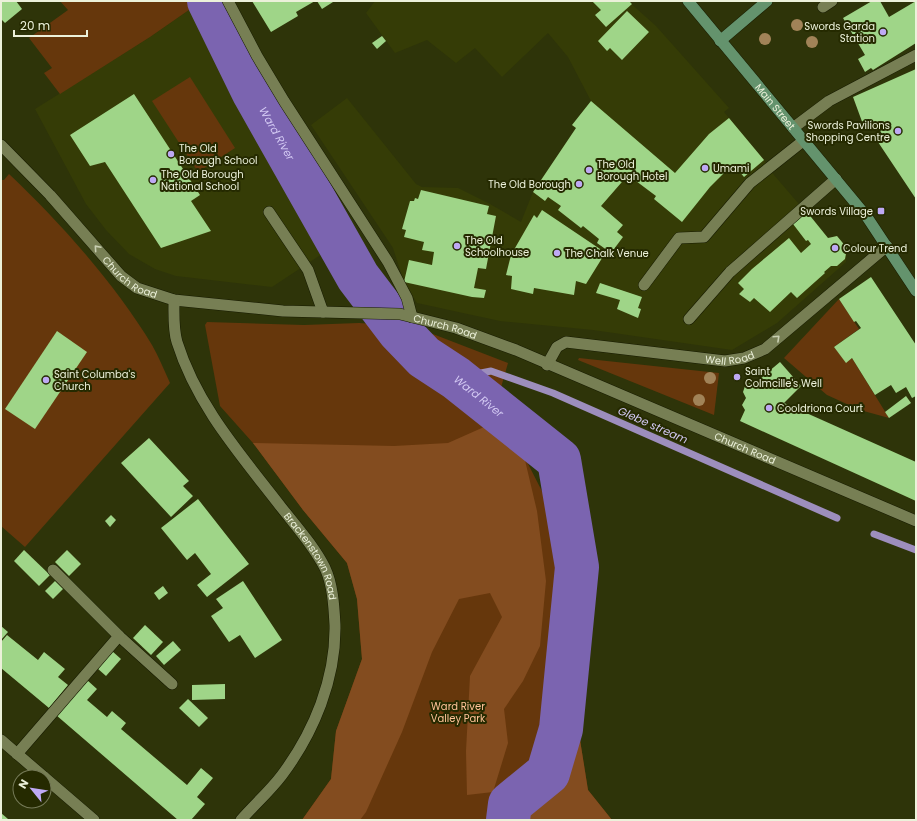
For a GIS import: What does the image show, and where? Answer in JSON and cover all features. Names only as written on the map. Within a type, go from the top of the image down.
[{"type":"main road","name":"Main Street","points":[[688,1],[867,217],[916,291]]},
{"type":"main road","points":[[720,41],[767,1]]},
{"type":"street","points":[[228,1],[257,56],[284,101],[388,262],[407,298],[412,317]]},
{"type":"street","points":[[793,128],[829,101],[916,54]]},
{"type":"street","points":[[644,284],[679,238],[704,237],[750,183],[803,141]]},
{"type":"street","name":"Church Road","points":[[1,145],[50,195],[121,276],[138,288],[174,300],[283,311],[400,314],[456,328],[516,350],[547,365],[916,521]]},
{"type":"street","points":[[689,319],[730,272],[836,179]]},
{"type":"street","points":[[269,212],[308,270],[323,312]]},
{"type":"street","name":"Well Road","points":[[547,365],[557,347],[566,342],[725,361],[744,358],[765,348],[887,246]]},
{"type":"street","name":"Brackenstown Road","points":[[174,300],[177,341],[212,418],[302,533],[325,569],[334,604],[335,645],[328,684],[319,711],[302,746],[281,776],[241,820]]},
{"type":"street","points":[[54,570],[120,636],[172,684]]},
{"type":"street","points":[[17,754],[120,636]]},
{"type":"street","points":[[1,740],[35,769]]},
{"type":"street","points":[[52,784],[94,820]]},
{"type":"shaded area","points":[[375,1],[628,1],[656,26],[729,108],[724,112],[764,160],[774,175],[828,238],[837,236],[847,248],[846,262],[777,323],[732,350],[593,330],[500,321],[417,303],[404,282],[393,248],[311,125],[347,98],[416,184],[422,187],[458,188],[521,222],[533,192],[576,128],[572,125],[591,101],[568,57],[548,33],[502,77],[475,48],[456,63],[427,40],[395,53],[366,13]]},
{"type":"shaded area","name":"The Old Borough School","points":[[199,3],[334,246],[272,287],[176,276],[155,269],[129,254],[106,230],[86,204],[35,109],[150,37]]},
{"type":"shaded area","name":"Ward River Valley Park","points":[[484,427],[524,456],[537,511],[546,581],[540,646],[523,681],[504,709],[508,743],[493,792],[467,795],[466,751],[470,676],[502,617],[490,593],[459,599],[432,652],[402,732],[366,812],[360,820],[302,820],[331,779],[336,731],[362,659],[357,599],[347,563],[303,510],[253,443],[394,446],[448,443]]},
{"type":"shaded area","points":[[581,696],[577,721],[588,790],[612,820],[521,820],[524,812],[549,786],[561,759],[563,747],[568,737]]},
{"type":"green space","points":[[60,1],[198,1],[199,3],[150,37],[60,94],[44,73],[52,68],[29,38],[68,10]]},
{"type":"green space","points":[[190,77],[235,148],[198,172],[152,101]]},
{"type":"green space","points":[[9,174],[67,233],[122,300],[152,345],[170,383],[25,547],[1,526],[1,180],[4,180]]},
{"type":"green space","points":[[839,299],[859,329],[834,347],[846,362],[852,358],[889,418],[860,410],[827,395],[784,358]]},
{"type":"green space","name":"Ward River Valley Park","points":[[207,322],[304,325],[359,323],[402,326],[425,331],[508,363],[500,391],[484,427],[524,456],[547,501],[557,544],[553,659],[581,696],[577,721],[588,790],[612,820],[302,820],[331,779],[336,731],[362,659],[357,599],[347,563],[303,510],[253,443],[220,406],[205,325]]},
{"type":"green space","points":[[579,358],[719,373],[714,415],[578,360]]},
{"type":"building","points":[[1,1],[16,1],[22,9],[5,23],[1,19]]},
{"type":"building","points":[[252,1],[315,1],[296,12],[298,16],[271,32]]},
{"type":"building","points":[[317,1],[332,1],[333,2],[322,9]]},
{"type":"building","points":[[592,1],[629,1],[632,4],[606,27],[595,15],[601,10]]},
{"type":"building","name":"Swords Garda Station","points":[[872,1],[880,1],[889,17],[916,1],[916,43],[873,70],[871,68],[865,72],[858,59],[865,55],[843,18]]},
{"type":"building","points":[[627,11],[649,32],[622,60],[610,48],[607,51],[598,41]]},
{"type":"building","points":[[382,36],[386,41],[377,49],[372,43]]},
{"type":"building","name":"Swords Pavilions Shopping Centre","points":[[916,69],[916,199],[876,139],[882,134],[876,123],[864,127],[853,97]]},
{"type":"building","name":"The Old Borough National School","points":[[134,94],[200,195],[191,201],[211,231],[161,248],[105,162],[90,166],[70,135]]},
{"type":"building","name":"The Old Borough","points":[[591,101],[675,173],[709,134],[729,118],[764,160],[744,177],[733,164],[710,187],[682,222],[654,199],[656,196],[628,175],[601,206],[623,225],[617,232],[623,237],[611,253],[597,243],[599,239],[583,226],[581,228],[558,210],[561,206],[548,197],[545,201],[533,192],[576,128],[572,125]]},
{"type":"building","name":"The Old Schoolhouse","points":[[421,190],[489,206],[487,214],[496,216],[486,269],[478,268],[474,288],[486,290],[484,298],[472,297],[404,282],[409,260],[432,265],[434,252],[422,250],[424,242],[404,237],[406,230],[402,229],[410,201],[414,201],[415,198],[418,199]]},
{"type":"building","name":"The Chalk Venue","points":[[542,210],[600,249],[599,252],[604,255],[586,284],[576,281],[574,295],[534,288],[533,294],[511,289],[512,276],[506,275],[511,255],[534,215],[537,218]]},
{"type":"building","points":[[807,212],[828,238],[837,236],[847,248],[845,259],[837,266],[831,266],[797,298],[791,292],[770,312],[754,298],[750,302],[739,294],[744,289],[738,283],[752,269],[789,238],[801,253],[811,244],[808,240],[806,241],[793,224]]},
{"type":"building","points":[[871,277],[916,345],[916,396],[912,398],[906,387],[896,393],[891,385],[875,395],[852,358],[846,363],[834,347],[861,328],[856,321],[854,322],[839,299]]},
{"type":"building","points":[[600,283],[642,297],[638,308],[641,309],[638,318],[617,309],[620,300],[596,293]]},
{"type":"building","name":"Saint Columba's Church","points":[[57,331],[87,352],[35,429],[5,409]]},
{"type":"building","points":[[780,362],[801,386],[784,403],[916,462],[916,501],[740,421],[745,410],[742,405],[746,398],[743,392],[745,386],[751,382],[756,382]]},
{"type":"building","points":[[906,396],[911,403],[889,418],[885,412]]},
{"type":"building","points":[[149,438],[189,481],[183,486],[193,496],[171,517],[121,463]]},
{"type":"building","points":[[198,499],[249,564],[207,597],[197,585],[211,574],[195,553],[187,560],[161,528]]},
{"type":"building","points":[[111,515],[116,520],[110,527],[105,521]]},
{"type":"building","points":[[24,550],[50,575],[39,586],[14,561]]},
{"type":"building","points":[[67,550],[81,564],[69,576],[55,562]]},
{"type":"building","points":[[55,581],[63,589],[53,599],[45,591]]},
{"type":"building","points":[[243,581],[282,640],[255,658],[240,635],[229,642],[211,616],[223,608],[216,599]]},
{"type":"building","points":[[163,586],[168,593],[159,600],[154,593]]},
{"type":"building","points":[[145,625],[163,642],[151,655],[133,638]]},
{"type":"building","points":[[1,626],[8,632],[1,640]]},
{"type":"building","points":[[7,635],[38,660],[44,652],[65,669],[58,677],[68,685],[49,708],[1,668],[1,642]]},
{"type":"building","points":[[173,641],[181,650],[164,665],[156,656]]},
{"type":"building","points":[[112,651],[121,659],[106,676],[97,668]]},
{"type":"building","points":[[87,680],[97,689],[87,700],[107,717],[112,711],[126,723],[121,729],[187,785],[201,768],[213,778],[197,797],[205,804],[191,820],[178,820],[56,715]]},
{"type":"building","points":[[225,684],[225,699],[192,700],[192,685]]},
{"type":"building","points":[[188,699],[208,718],[199,727],[179,708]]},
{"type":"building","points":[[1,813],[8,819],[9,820],[1,820]]},
{"type":"waterway","name":"Ward River","points":[[209,1],[254,93],[358,277],[399,331],[424,357],[456,378],[559,460],[577,567],[561,729],[548,773],[510,804],[508,820]]},
{"type":"waterway","name":"Glebe stream","points":[[456,378],[491,371],[553,393],[837,518]]},
{"type":"waterway","name":"Glebe stream","points":[[874,534],[916,550]]},
{"type":"place","name":"Swords Garda Station","points":[[883,32]]},
{"type":"place","name":"Swords Pavilions Shopping Centre","points":[[898,131]]},
{"type":"place","name":"The Old Borough School","points":[[171,154]]},
{"type":"place","name":"Umami","points":[[705,168]]},
{"type":"place","name":"The Old Borough Hotel","points":[[589,170]]},
{"type":"place","name":"The Old Borough National School","points":[[153,180]]},
{"type":"place","name":"The Old Borough","points":[[579,184]]},
{"type":"place","name":"Swords Village","points":[[881,211]]},
{"type":"place","name":"The Old Schoolhouse","points":[[457,246]]},
{"type":"place","name":"Colour Trend","points":[[835,248]]},
{"type":"place","name":"The Chalk Venue","points":[[557,253]]},
{"type":"place","name":"Saint Colmcille's Well","points":[[737,377]]},
{"type":"place","name":"Saint Columba's Church","points":[[46,380]]},
{"type":"place","name":"Cooldriona Court","points":[[769,408]]}]
